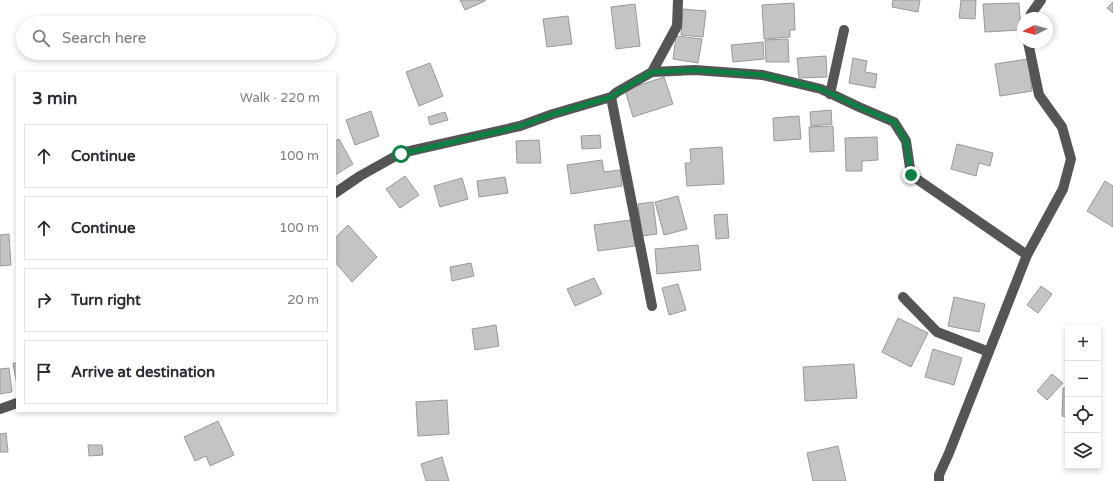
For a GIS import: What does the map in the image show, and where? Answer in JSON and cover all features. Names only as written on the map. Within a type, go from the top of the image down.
[{"type":"street","points":[[652,72],[677,26],[678,0]]},
{"type":"street","points":[[1032,12],[1041,0]]},
{"type":"street","points":[[830,94],[844,30]]},
{"type":"street","points":[[939,481],[939,475],[1027,255],[1063,189],[1071,159],[1062,127],[1039,95],[1029,48]]},
{"type":"street","points":[[336,191],[360,176],[401,154],[520,126],[553,114],[611,97],[652,72],[695,70],[763,75],[821,89],[894,122],[906,141],[911,175],[1027,255]]},
{"type":"street","points":[[611,97],[652,306]]},
{"type":"street","points":[[903,297],[937,332],[989,352]]},
{"type":"street","points":[[0,409],[16,403]]},
{"type":"building","points":[[460,0],[485,0],[485,1],[465,10]]},
{"type":"building","points":[[893,0],[920,0],[918,12],[892,7]]},
{"type":"building","points":[[961,0],[976,0],[975,19],[959,18]]},
{"type":"building","points":[[1113,2],[1113,13],[1107,8]]},
{"type":"building","points":[[794,3],[795,30],[790,30],[790,37],[764,39],[762,5]]},
{"type":"building","points":[[1019,3],[1020,12],[1017,12],[1017,30],[985,32],[983,4]]},
{"type":"building","points":[[635,4],[640,46],[616,49],[611,7]]},
{"type":"building","points":[[683,9],[706,11],[703,37],[681,35]]},
{"type":"building","points":[[568,16],[572,44],[547,47],[543,19]]},
{"type":"building","points":[[676,36],[702,39],[698,63],[673,59]]},
{"type":"building","points":[[788,39],[789,62],[766,62],[765,40]]},
{"type":"building","points":[[763,42],[764,59],[733,62],[731,45]]},
{"type":"building","points":[[826,56],[827,77],[799,78],[797,58]]},
{"type":"building","points":[[853,58],[867,61],[865,72],[877,74],[875,88],[849,83]]},
{"type":"building","points":[[1028,59],[1032,91],[1000,96],[995,64]]},
{"type":"building","points":[[430,63],[443,96],[419,106],[406,72]]},
{"type":"building","points":[[664,77],[673,104],[633,117],[625,90]]},
{"type":"building","points":[[831,110],[832,124],[811,126],[810,112]]},
{"type":"building","points":[[371,111],[379,136],[355,145],[346,120]]},
{"type":"building","points":[[445,112],[448,120],[430,125],[428,117]]},
{"type":"building","points":[[799,116],[801,139],[774,141],[773,118]]},
{"type":"building","points":[[833,126],[834,151],[810,152],[809,127]]},
{"type":"building","points":[[600,135],[601,148],[582,149],[581,136]]},
{"type":"building","points":[[877,137],[878,160],[862,161],[862,171],[846,171],[845,138]]},
{"type":"building","points":[[339,139],[353,164],[336,174],[336,140]]},
{"type":"building","points":[[539,140],[541,163],[517,163],[516,141]]},
{"type":"building","points":[[957,144],[993,153],[990,166],[979,163],[976,176],[951,169]]},
{"type":"building","points":[[722,147],[724,184],[687,186],[685,163],[691,163],[690,149]]},
{"type":"building","points":[[602,160],[604,172],[620,170],[622,186],[571,194],[567,165]]},
{"type":"building","points":[[405,176],[419,195],[400,208],[386,189]]},
{"type":"building","points":[[505,177],[508,193],[479,197],[477,181]]},
{"type":"building","points":[[462,178],[468,199],[440,207],[434,186]]},
{"type":"building","points":[[1105,181],[1113,186],[1113,227],[1087,211]]},
{"type":"building","points":[[678,196],[687,229],[664,235],[655,202]]},
{"type":"building","points":[[653,202],[657,234],[642,236],[638,204]]},
{"type":"building","points":[[727,214],[729,238],[716,239],[714,215]]},
{"type":"building","points":[[631,220],[635,246],[598,251],[594,225]]},
{"type":"building","points":[[348,225],[377,257],[352,282],[336,263],[336,237]]},
{"type":"building","points":[[9,234],[11,265],[0,266],[0,235]]},
{"type":"building","points":[[698,245],[701,270],[657,274],[655,249]]},
{"type":"building","points":[[471,263],[474,276],[452,281],[450,267]]},
{"type":"building","points":[[594,278],[602,294],[575,306],[567,289]]},
{"type":"building","points":[[678,284],[686,310],[669,315],[662,288]]},
{"type":"building","points":[[1041,286],[1052,294],[1038,313],[1027,305]]},
{"type":"building","points":[[954,297],[985,304],[979,332],[948,326]]},
{"type":"building","points":[[898,318],[928,333],[911,367],[882,352]]},
{"type":"building","points":[[496,325],[499,346],[475,350],[472,329]]},
{"type":"building","points":[[933,349],[962,358],[954,385],[925,377]]},
{"type":"building","points":[[13,363],[16,363],[16,380]]},
{"type":"building","points":[[854,364],[857,398],[805,401],[803,367]]},
{"type":"building","points":[[9,368],[12,392],[0,394],[0,369]]},
{"type":"building","points":[[1052,374],[1063,383],[1047,400],[1037,391]]},
{"type":"building","points":[[1063,388],[1065,388],[1065,416],[1062,416]]},
{"type":"building","points":[[447,400],[449,434],[418,436],[416,402]]},
{"type":"building","points":[[218,421],[234,455],[210,466],[206,456],[195,461],[184,437]]},
{"type":"building","points":[[6,433],[8,452],[0,452],[0,434]]},
{"type":"building","points":[[88,445],[102,445],[103,455],[89,456]]},
{"type":"building","points":[[838,446],[846,481],[813,481],[807,453]]},
{"type":"building","points":[[442,457],[449,481],[426,481],[421,464]]},
{"type":"route","points":[[401,154],[442,145],[489,132],[520,126],[553,114],[611,97],[652,72],[695,70],[763,75],[821,89],[894,122],[906,141],[911,175]]}]
